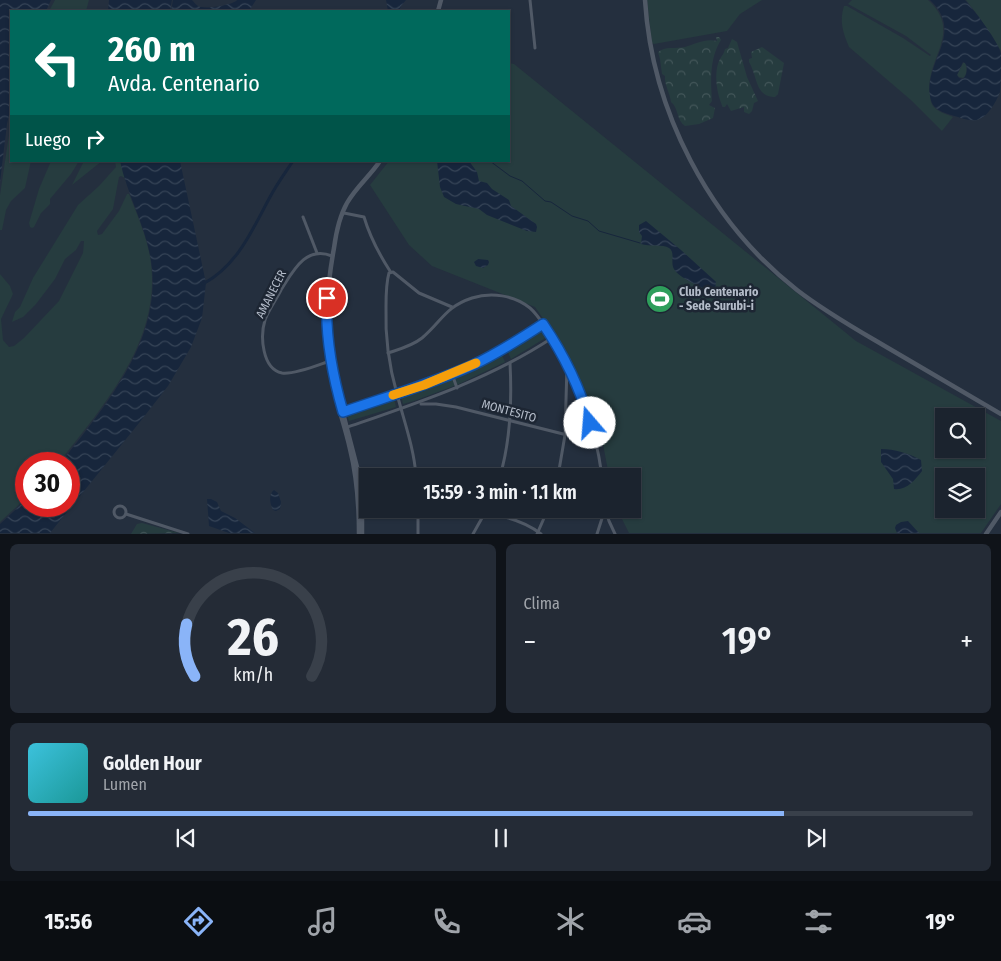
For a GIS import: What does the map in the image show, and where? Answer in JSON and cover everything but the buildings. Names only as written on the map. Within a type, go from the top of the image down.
[{"type":"street","points":[[530,0],[535,48]]},
{"type":"street","points":[[645,0],[646,18],[657,77],[679,136],[703,183],[742,238],[785,280],[828,312],[1001,414]]},
{"type":"street","points":[[359,500],[346,427],[330,370],[326,314],[332,256],[342,215],[351,196],[379,162]]},
{"type":"street","points":[[342,215],[344,213],[364,217],[368,231],[391,271],[419,292],[452,307]]},
{"type":"street","points":[[303,217],[317,253],[332,256]]},
{"type":"street","name":"AMANECER","points":[[317,253],[300,262],[293,269],[269,312],[262,335],[269,365],[276,371],[292,372],[331,364]]},
{"type":"street","points":[[391,271],[387,279],[388,353],[396,394],[409,435],[415,468]]},
{"type":"street","points":[[388,353],[415,343],[430,331],[452,307],[473,298],[485,295],[506,296],[529,307],[543,324],[567,362],[585,406],[600,468]]},
{"type":"street","points":[[341,412],[452,374],[501,350],[543,324]]},
{"type":"street","points":[[346,427],[417,404],[457,388],[510,363],[552,338]]},
{"type":"street","points":[[559,468],[567,412],[567,362]]},
{"type":"street","points":[[502,468],[507,447],[510,420],[510,363]]},
{"type":"street","points":[[452,374],[457,388]]},
{"type":"street","name":"MONTESITO","points":[[417,404],[445,405],[595,442]]},
{"type":"street","points":[[988,533],[1001,512]]},
{"type":"street","points":[[126,514],[188,534]]},
{"type":"street","points":[[361,518],[361,534]]},
{"type":"street","points":[[418,518],[418,534]]},
{"type":"street","points":[[473,534],[482,518]]},
{"type":"street","points":[[509,518],[539,533],[545,518]]},
{"type":"street","points":[[597,534],[603,518]]},
{"type":"street","points":[[607,518],[615,534]]},
{"type":"street","points":[[602,522],[604,520],[608,521]]},
{"type":"green space","points":[[55,0],[89,0],[86,10],[50,10]]},
{"type":"green space","points":[[647,0],[762,0],[740,14],[727,31],[654,44],[652,43]]},
{"type":"green space","points":[[852,0],[928,0],[938,12],[943,24],[943,35],[930,81],[930,98],[937,110],[953,117],[942,131],[912,101],[849,47],[842,27],[844,6],[931,55],[906,36],[848,4]]},
{"type":"green space","points":[[966,0],[1001,0],[1001,51],[979,17]]},
{"type":"green space","points":[[716,37],[719,37],[721,40],[714,55],[712,70],[712,101],[709,105],[715,108],[713,118],[699,124],[685,126],[680,121],[671,102],[665,76],[662,74],[658,52],[664,49],[685,47],[705,41],[717,41]]},
{"type":"green space","points":[[732,39],[737,42],[747,77],[758,101],[754,103],[749,114],[744,112],[744,107],[731,111],[727,104],[723,107],[719,96],[716,77],[718,64]]},
{"type":"green space","points":[[762,47],[784,63],[778,94],[775,97],[768,96],[760,90],[749,62],[749,59],[752,58],[751,52]]},
{"type":"green space","name":"Club Centenario - Sede Surubi-i","points":[[510,63],[514,64],[856,341],[977,408],[935,408],[935,458],[985,458],[985,412],[1001,421],[1001,504],[981,533],[629,533],[622,518],[641,518],[641,468],[607,468],[602,439],[569,359],[535,307],[432,266],[409,245],[370,185],[388,162],[510,162]]},
{"type":"green space","points":[[963,63],[965,63],[967,69],[963,78],[957,75]]},
{"type":"green space","points":[[10,128],[10,162],[31,162],[25,188],[11,201],[6,210],[2,230],[0,230],[0,195]]},
{"type":"green space","points":[[51,162],[78,162],[50,199],[50,204],[41,213],[32,228],[29,223],[39,189]]},
{"type":"green space","points":[[84,162],[101,162],[72,185]]},
{"type":"green space","points":[[115,162],[122,162],[125,178],[119,177],[113,209],[97,231],[98,235],[102,234],[119,211],[127,194],[129,194],[144,232],[150,256],[152,286],[148,315],[139,342],[127,368],[94,418],[67,452],[15,452],[15,508],[0,522],[0,274],[10,286],[13,294],[1,319],[3,340],[9,347],[14,346],[24,338],[59,301],[83,253],[84,241],[81,241],[76,250],[65,259],[55,279],[36,304],[23,317],[12,322],[15,312],[20,307],[33,278],[78,205],[116,167]]},
{"type":"green space","points":[[542,328],[547,337],[511,359],[507,350]]},
{"type":"green space","points":[[501,353],[505,362],[459,384],[403,404],[401,395],[455,376]]},
{"type":"green space","points":[[394,398],[396,407],[349,421],[346,413]]},
{"type":"green space","points":[[142,523],[179,533],[131,534],[137,524]]},
{"type":"water","points":[[0,0],[51,0],[46,10],[10,10],[10,110],[0,182]]},
{"type":"water","points":[[109,0],[172,0],[170,10],[108,10]]},
{"type":"water","points":[[173,0],[192,0],[198,6],[212,7],[225,5],[237,0],[256,0],[250,10],[171,10]]},
{"type":"water","points":[[386,0],[406,0],[399,10],[388,10]]},
{"type":"water","points":[[930,0],[965,0],[986,26],[1001,54],[1000,92],[985,116],[977,120],[967,120],[944,113],[937,109],[931,101],[930,83],[944,36],[944,24],[940,12]],"holes":[[[963,62],[967,69],[965,76],[963,79],[959,78],[957,75]]]},
{"type":"water","points":[[120,162],[180,162],[206,283],[202,318],[191,347],[168,386],[80,496],[80,452],[69,452],[96,418],[128,368],[141,341],[149,314],[153,285],[150,255],[144,231]]},
{"type":"water","points":[[437,162],[470,162],[477,172],[479,181],[487,183],[492,189],[509,200],[511,206],[536,224],[536,232],[527,231],[487,215],[479,209],[456,204],[444,197],[440,187]]},
{"type":"water","points":[[646,221],[716,282],[713,292],[689,281],[675,271],[672,264],[672,252],[669,248],[641,244],[642,236],[639,232],[639,225]]},
{"type":"water","points":[[478,259],[488,260],[488,265],[483,268],[476,266],[474,262]]},
{"type":"water","points":[[881,449],[901,452],[921,460],[922,471],[906,487],[894,489],[893,479],[881,462]]},
{"type":"water","points":[[274,490],[278,493],[281,502],[280,509],[276,511],[273,510],[270,499]]},
{"type":"water","points":[[207,499],[217,502],[221,511],[235,518],[255,533],[229,533],[209,526]]},
{"type":"water","points":[[15,510],[15,517],[63,517],[50,533],[0,533],[0,524]]},
{"type":"water","points":[[908,521],[919,533],[897,533],[896,525]]},
{"type":"waterway","points":[[203,284],[226,267],[235,257],[292,162]]},
{"type":"waterway","points":[[491,162],[510,176],[522,181],[545,201],[551,202],[572,216],[588,221],[599,231],[640,243]]},
{"type":"slow traffic","points":[[393,395],[424,385],[476,363]]},
{"type":"place","name":"Club Centenario - Sede Surubi-i","points":[[660,299]]},
{"type":"route","points":[[327,298],[326,314],[331,367],[343,412],[424,385],[473,365],[504,349],[543,324],[567,362],[590,423]]}]
